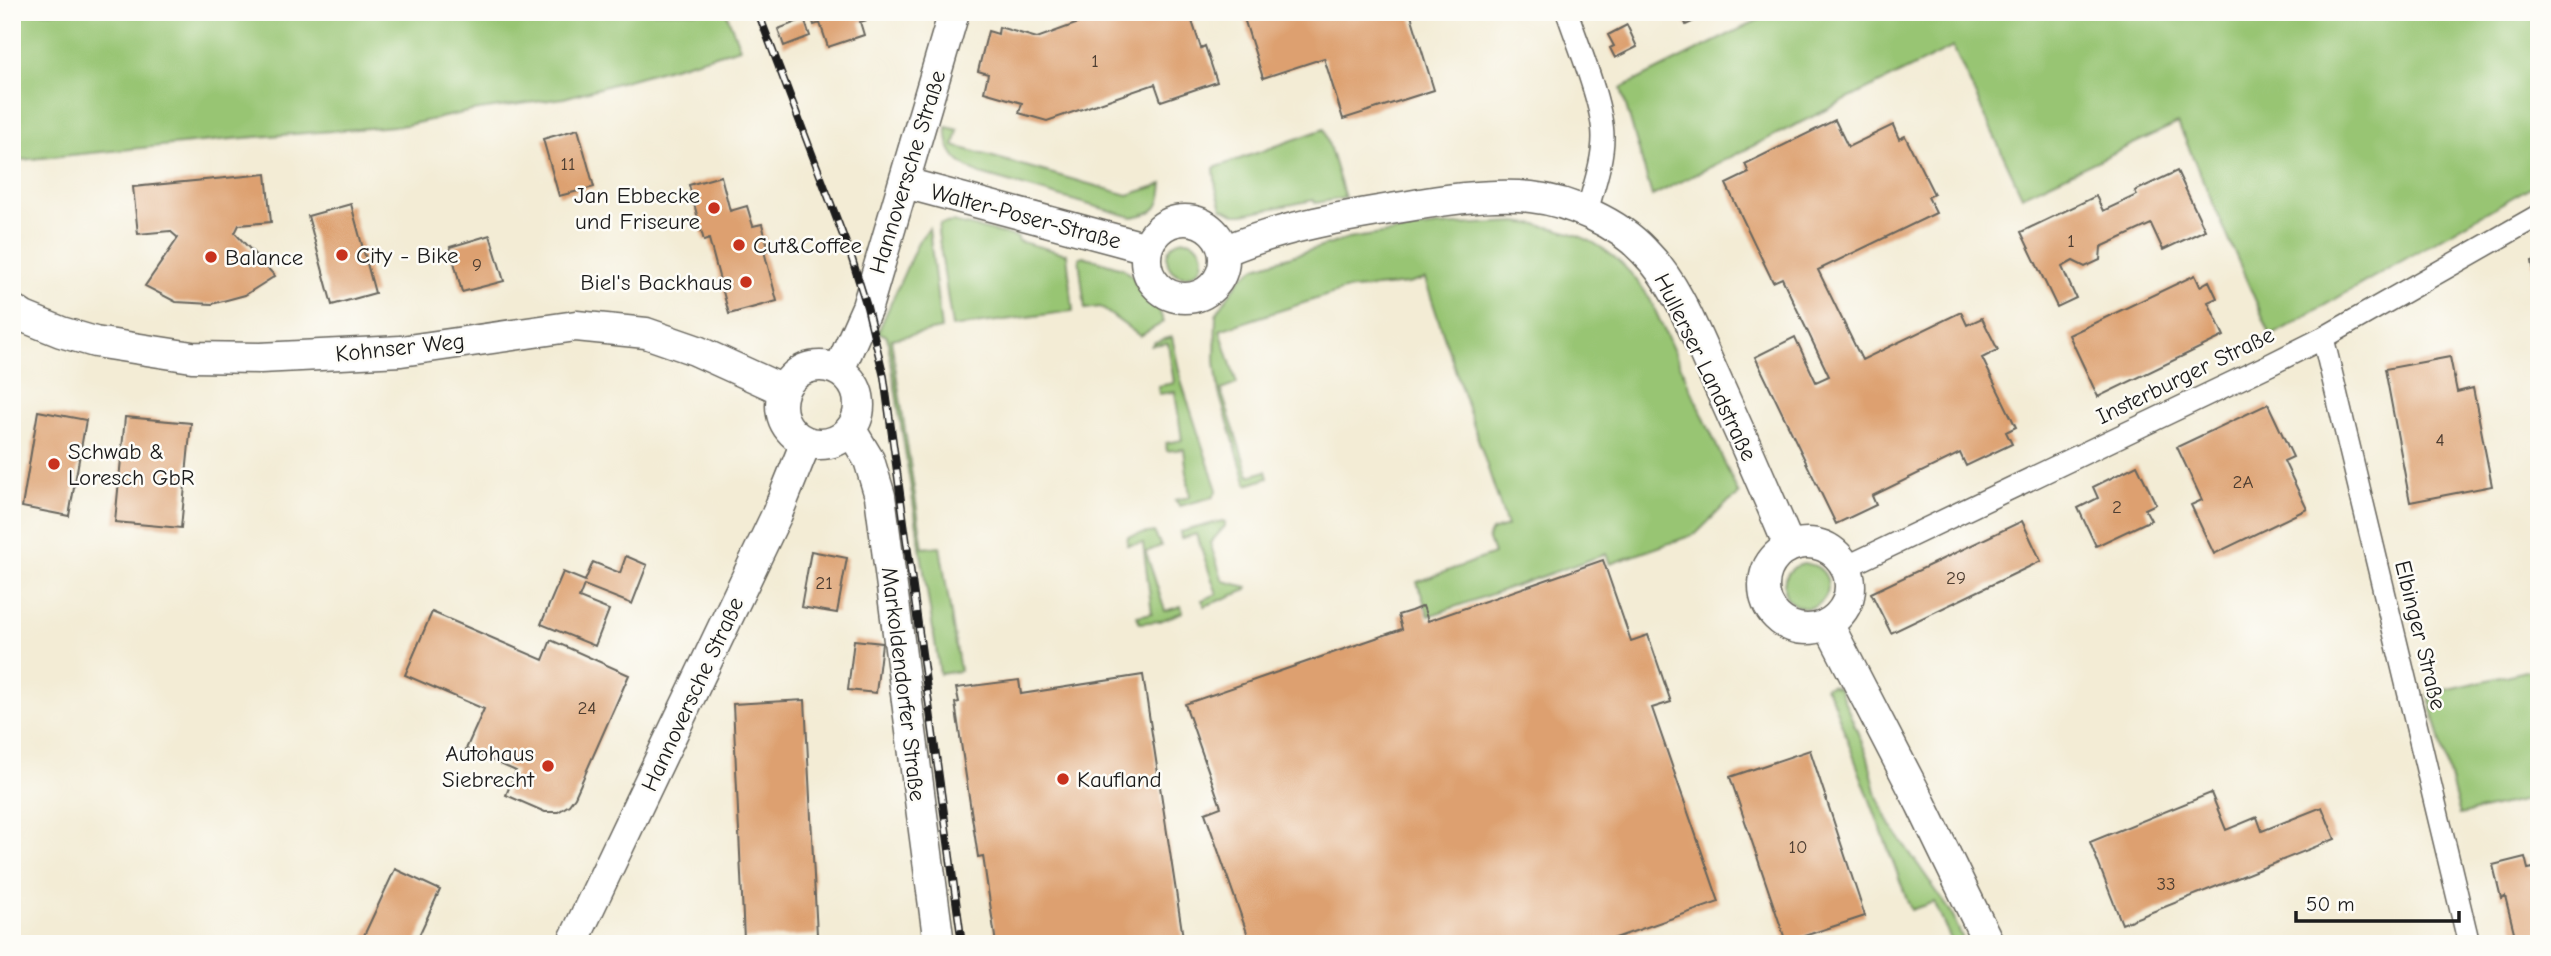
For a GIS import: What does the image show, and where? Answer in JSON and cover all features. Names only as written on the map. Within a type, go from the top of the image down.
[{"type":"street","name":"Hannoversche Straße","points":[[839,370],[867,307],[954,12]]},
{"type":"street","points":[[1224,251],[1292,228],[1345,216],[1449,199],[1532,197],[1587,212],[1600,164],[1603,137],[1600,113],[1567,12]]},
{"type":"street","name":"Walter-Poser-Straße","points":[[905,183],[1147,248]]},
{"type":"street","name":"Hullerser Landstraße","points":[[1587,212],[1622,232],[1645,251],[1671,286],[1708,361],[1789,546]]},
{"type":"street","name":"Insterburger Straße","points":[[1846,568],[2323,338],[2539,215]]},
{"type":"street","points":[[1185,219],[1206,225],[1221,241],[1224,251],[1220,278],[1212,288],[1187,298],[1163,292],[1154,283],[1145,260],[1147,248],[1157,230],[1175,220],[1185,219]]},
{"type":"street","name":"Kohnser Weg","points":[[12,309],[48,327],[95,342],[192,356],[260,358],[401,351],[576,326],[646,332],[695,350],[783,390]]},
{"type":"street","name":"Elbinger Straße","points":[[2323,338],[2469,944]]},
{"type":"street","points":[[825,365],[839,370],[852,381],[859,397],[859,415],[851,430],[842,438],[830,444],[806,442],[794,435],[785,423],[780,410],[783,390],[797,372],[811,366],[825,365]]},
{"type":"street","name":"Markoldendorfer Straße","points":[[851,430],[869,460],[880,496],[939,944]]},
{"type":"street","name":"Hannoversche Straße","points":[[572,944],[772,526],[806,442]]},
{"type":"street","points":[[1802,542],[1816,543],[1839,556],[1846,568],[1850,582],[1849,597],[1843,611],[1829,624],[1805,630],[1790,627],[1778,619],[1765,600],[1763,579],[1768,565],[1777,553],[1789,546],[1802,542]]},
{"type":"street","points":[[1829,624],[1916,792],[1989,944]]},
{"type":"green space","points":[[12,12],[726,12],[740,48],[564,98],[472,111],[407,125],[12,161]]},
{"type":"green space","points":[[1774,12],[2539,12],[2539,182],[2271,336],[2178,123],[2022,196],[1953,47],[1652,196],[1621,88]]},
{"type":"green space","points":[[947,127],[958,130],[954,146],[1128,195],[1163,184],[1161,199],[1152,211],[1132,217],[980,174],[954,156],[948,143]]},
{"type":"green space","points":[[1324,129],[1345,198],[1315,203],[1314,200],[1243,214],[1234,214],[1222,208],[1214,168]]},
{"type":"green space","points":[[953,222],[1018,237],[1018,241],[1067,254],[1073,311],[952,327],[938,232],[940,224]]},
{"type":"green space","points":[[1517,222],[1559,229],[1594,243],[1623,265],[1637,280],[1650,299],[1739,495],[1696,534],[1610,564],[1606,554],[1429,616],[1417,582],[1494,554],[1488,537],[1491,531],[1507,526],[1425,279],[1408,284],[1344,290],[1220,330],[1237,384],[1221,390],[1249,476],[1266,471],[1268,478],[1247,485],[1219,393],[1215,361],[1216,314],[1241,278],[1256,267],[1347,239],[1436,226]]},
{"type":"green space","points":[[929,228],[941,329],[891,339],[923,548],[940,546],[960,671],[940,674],[887,336],[878,332],[918,242]]},
{"type":"green space","points":[[1185,240],[1198,245],[1203,258],[1198,271],[1185,276],[1172,271],[1167,258],[1172,245]]},
{"type":"green space","points":[[1083,256],[1122,268],[1133,276],[1137,287],[1156,304],[1164,322],[1140,336],[1100,307],[1085,309],[1079,258]]},
{"type":"green space","points":[[1172,337],[1182,384],[1217,490],[1213,497],[1180,506],[1175,500],[1190,497],[1184,449],[1167,451],[1166,443],[1182,440],[1175,392],[1159,394],[1158,386],[1174,383],[1168,343],[1152,345]]},
{"type":"green space","points":[[1222,521],[1225,526],[1210,543],[1223,581],[1248,587],[1247,590],[1205,606],[1202,600],[1217,594],[1196,534],[1181,539],[1180,532]]},
{"type":"green space","points":[[1154,532],[1161,546],[1146,552],[1165,611],[1181,606],[1183,612],[1160,621],[1140,623],[1137,616],[1152,613],[1143,543],[1127,545],[1128,536]]},
{"type":"green space","points":[[1806,564],[1815,565],[1822,570],[1827,577],[1827,595],[1822,602],[1815,607],[1806,608],[1797,607],[1790,602],[1785,595],[1784,586],[1785,577],[1790,570],[1797,565]]},
{"type":"green space","points":[[2539,668],[2539,797],[2460,815],[2428,694]]},
{"type":"green space","points":[[1831,685],[1839,688],[1868,757],[1877,796],[1891,826],[1951,912],[1965,944],[1953,944],[1934,902],[1911,910],[1831,696],[1825,687]]},
{"type":"building","points":[[810,12],[864,12],[867,20],[860,22],[864,35],[828,47],[820,23],[814,25]]},
{"type":"building","points":[[1109,12],[1189,12],[1201,48],[1205,46],[1217,82],[1161,101],[1155,84],[1047,121],[1019,113],[1022,103],[984,92],[988,74],[978,71],[988,31],[998,34],[999,27],[1037,38]]},
{"type":"building","points":[[1242,12],[1410,12],[1434,90],[1343,119],[1324,58],[1263,78]]},
{"type":"building","points":[[1681,12],[1713,12],[1686,25]]},
{"type":"building","points":[[804,19],[810,36],[784,46],[778,29]]},
{"type":"building","points":[[1627,25],[1637,47],[1615,58],[1610,48],[1614,46],[1608,35]]},
{"type":"building","points":[[1835,120],[1848,147],[1893,125],[1899,139],[1905,136],[1934,194],[1928,197],[1936,213],[1818,270],[1862,360],[1961,312],[1967,325],[1982,318],[1998,350],[1982,358],[2016,427],[2006,432],[2012,444],[1966,466],[1960,453],[1872,496],[1876,505],[1836,524],[1755,357],[1795,337],[1816,382],[1829,376],[1782,278],[1773,282],[1726,184],[1749,173],[1745,164]]},
{"type":"building","points":[[578,129],[594,187],[559,196],[543,139]]},
{"type":"building","points":[[2177,171],[2205,230],[2163,250],[2151,224],[2101,247],[2100,260],[2085,267],[2073,261],[2062,267],[2076,298],[2057,307],[2021,232],[2096,196],[2103,211],[2137,195],[2135,191]]},
{"type":"building","name":"Balance","points":[[266,174],[271,222],[239,225],[235,233],[275,276],[245,295],[212,304],[176,302],[145,286],[178,238],[170,231],[138,234],[133,187]]},
{"type":"building","name":"Cut&Coffee","points":[[721,176],[730,211],[747,206],[753,226],[762,224],[769,250],[764,251],[777,301],[729,314],[709,239],[704,241],[689,185]]},
{"type":"building","name":"City - Bike","points":[[351,204],[375,293],[332,305],[308,216]]},
{"type":"building","points":[[490,235],[504,281],[462,292],[450,247]]},
{"type":"building","points":[[2539,260],[2539,290],[2537,290],[2532,261]]},
{"type":"building","points":[[2195,275],[2200,286],[2209,281],[2217,298],[2208,302],[2224,336],[2098,397],[2069,335]]},
{"type":"building","points":[[2450,357],[2457,392],[2473,388],[2492,486],[2410,502],[2385,369]]},
{"type":"building","points":[[2268,404],[2293,457],[2284,461],[2307,509],[2214,554],[2191,505],[2202,500],[2177,447]]},
{"type":"building","name":"Schwab & Loresch GbR","points":[[38,411],[86,420],[69,516],[22,507]]},
{"type":"building","points":[[125,417],[191,423],[181,528],[115,522]]},
{"type":"building","points":[[2137,465],[2156,504],[2145,509],[2151,520],[2096,546],[2078,508],[2098,498],[2093,487]]},
{"type":"building","points":[[2022,521],[2041,561],[1891,633],[1871,593]]},
{"type":"building","points":[[811,551],[847,558],[837,613],[801,607]]},
{"type":"building","points":[[626,556],[647,565],[632,604],[584,585],[579,598],[609,610],[595,646],[541,624],[563,572],[585,581],[593,562],[620,573]]},
{"type":"building","points":[[1603,560],[1631,641],[1648,635],[1671,702],[1652,708],[1719,902],[1598,944],[1251,944],[1205,813],[1221,807],[1185,704],[1402,629],[1398,615],[1423,606],[1428,621]]},
{"type":"building","points":[[432,612],[543,660],[551,640],[629,675],[569,805],[558,812],[545,812],[506,795],[516,771],[466,749],[484,709],[405,675]]},
{"type":"building","points":[[854,640],[882,643],[876,693],[848,690]]},
{"type":"building","name":"Kaufland","points":[[1143,675],[1184,944],[996,944],[983,856],[978,857],[955,703],[959,702],[956,688],[1019,680],[1021,694]]},
{"type":"building","points":[[805,700],[817,935],[744,939],[733,704]]},
{"type":"building","points":[[1810,750],[1865,916],[1786,942],[1730,777]]},
{"type":"building","points":[[2211,793],[2226,830],[2257,817],[2262,831],[2322,807],[2335,839],[2122,924],[2090,842]]},
{"type":"building","points":[[2525,857],[2528,869],[2539,867],[2539,944],[2517,944],[2505,896],[2501,898],[2493,865]]},
{"type":"building","points":[[395,869],[440,890],[415,944],[360,944]]},
{"type":"railway","points":[[758,12],[852,259],[884,377],[962,944]]},
{"type":"place","name":"Jan Ebbecke und Friseure","points":[[714,208]]},
{"type":"place","name":"Cut&Coffee","points":[[739,245]]},
{"type":"place","name":"City - Bike","points":[[342,255]]},
{"type":"place","name":"Balance","points":[[211,257]]},
{"type":"place","name":"Biel's Backhaus","points":[[746,282]]},
{"type":"place","name":"Schwab & Loresch GbR","points":[[54,464]]},
{"type":"place","name":"Autohaus Siebrecht","points":[[548,766]]},
{"type":"place","name":"Kaufland","points":[[1063,779]]}]
